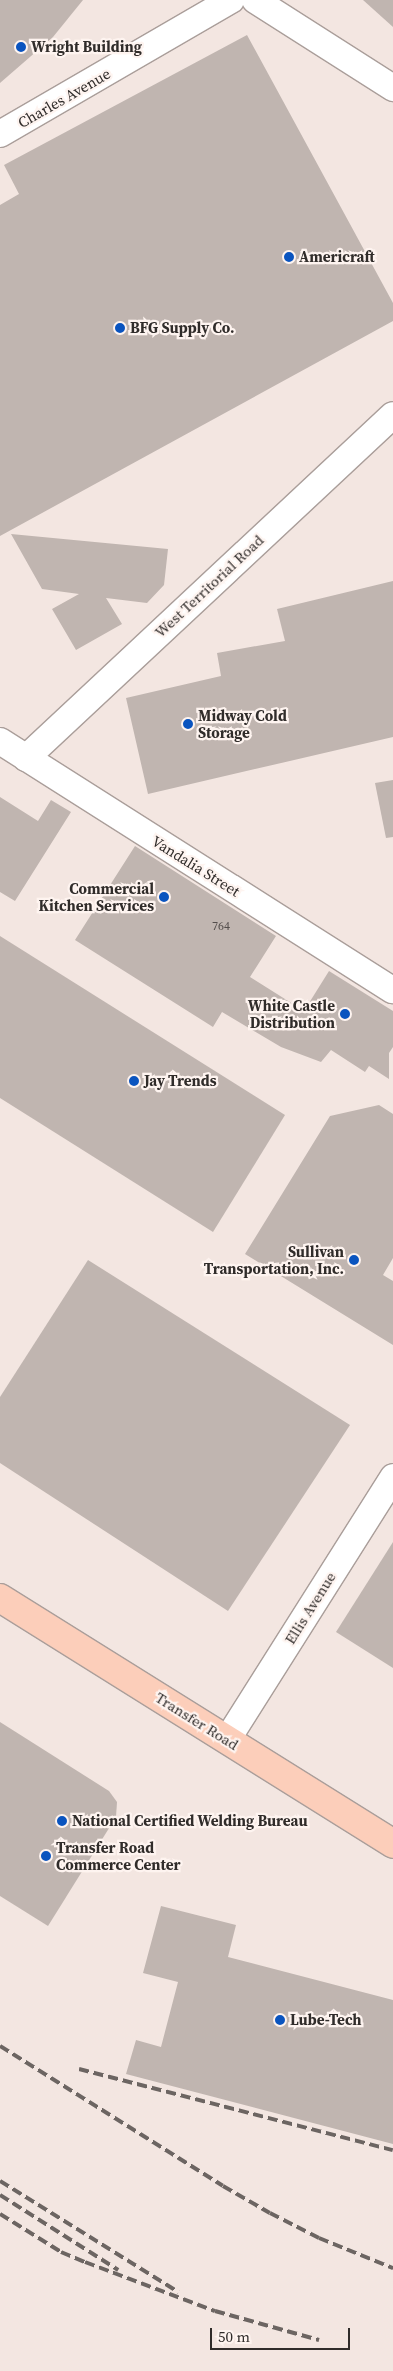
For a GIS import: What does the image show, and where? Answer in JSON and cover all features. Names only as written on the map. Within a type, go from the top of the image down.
[{"type":"main road","name":"Transfer Road","points":[[0,1598],[393,1844]]},
{"type":"street","name":"Charles Avenue","points":[[0,134],[231,0]]},
{"type":"street","points":[[255,0],[393,88]]},
{"type":"street","name":"West Territorial Road","points":[[26,758],[393,415]]},
{"type":"street","name":"Vandalia Street","points":[[0,741],[393,990]]},
{"type":"street","name":"Ellis Avenue","points":[[227,1740],[393,1477]]},
{"type":"building","name":"Wright Building","points":[[0,0],[83,0],[53,37],[0,83]]},
{"type":"building","points":[[363,0],[393,0],[393,27]]},
{"type":"building","points":[[247,35],[393,303],[393,321],[0,536],[0,205],[19,194],[4,165]]},
{"type":"building","points":[[11,534],[168,549],[164,585],[147,603],[106,598],[122,624],[76,650],[52,609],[79,594],[42,589]]},
{"type":"building","points":[[393,581],[393,737],[148,794],[126,698],[221,676],[217,653],[285,641],[277,609]]},
{"type":"building","points":[[393,780],[393,837],[386,838],[375,783]]},
{"type":"building","points":[[0,797],[38,821],[51,800],[71,812],[15,901],[0,892]]},
{"type":"building","points":[[135,846],[276,936],[250,977],[304,1011],[329,971],[393,1011],[393,1047],[389,1053],[389,1079],[369,1066],[365,1072],[331,1050],[321,1062],[281,1047],[222,1012],[213,1027],[75,940]]},
{"type":"building","points":[[0,936],[285,1115],[213,1232],[0,1098]]},
{"type":"building","points":[[379,1105],[393,1114],[393,1258],[383,1275],[393,1281],[393,1345],[245,1254],[330,1116]]},
{"type":"building","points":[[88,1260],[350,1425],[228,1611],[0,1463],[0,1397]]},
{"type":"building","points":[[393,1542],[393,1668],[336,1632]]},
{"type":"building","name":"Transfer Road Commerce Center","points":[[0,1722],[109,1791],[117,1802],[116,1817],[48,1926],[0,1896]]},
{"type":"building","name":"Lube-Tech","points":[[161,1906],[236,1925],[228,1957],[393,2000],[393,2144],[126,2074],[136,2040],[161,2047],[178,1982],[143,1973]]},
{"type":"railway","points":[[0,2046],[223,2186],[270,2213],[319,2238],[393,2268]]},
{"type":"railway","points":[[79,2069],[393,2150]]},
{"type":"railway","points":[[0,2181],[178,2292]]},
{"type":"railway","points":[[0,2195],[118,2270]]},
{"type":"railway","points":[[0,2214],[61,2252],[85,2262],[215,2311],[319,2340]]},
{"type":"place","name":"Wright Building","points":[[21,47]]},
{"type":"place","name":"Americraft","points":[[289,257]]},
{"type":"place","name":"BFG Supply Co.","points":[[120,328]]},
{"type":"place","name":"Midway Cold Storage","points":[[188,724]]},
{"type":"place","name":"Commercial Kitchen Services","points":[[164,897]]},
{"type":"place","name":"White Castle Distribution","points":[[345,1014]]},
{"type":"place","name":"Jay Trends","points":[[134,1081]]},
{"type":"place","name":"Sullivan Transportation, Inc.","points":[[354,1260]]},
{"type":"place","name":"National Certified Welding Bureau","points":[[62,1821]]},
{"type":"place","name":"Transfer Road Commerce Center","points":[[46,1856]]},
{"type":"place","name":"Lube-Tech","points":[[280,2020]]}]
